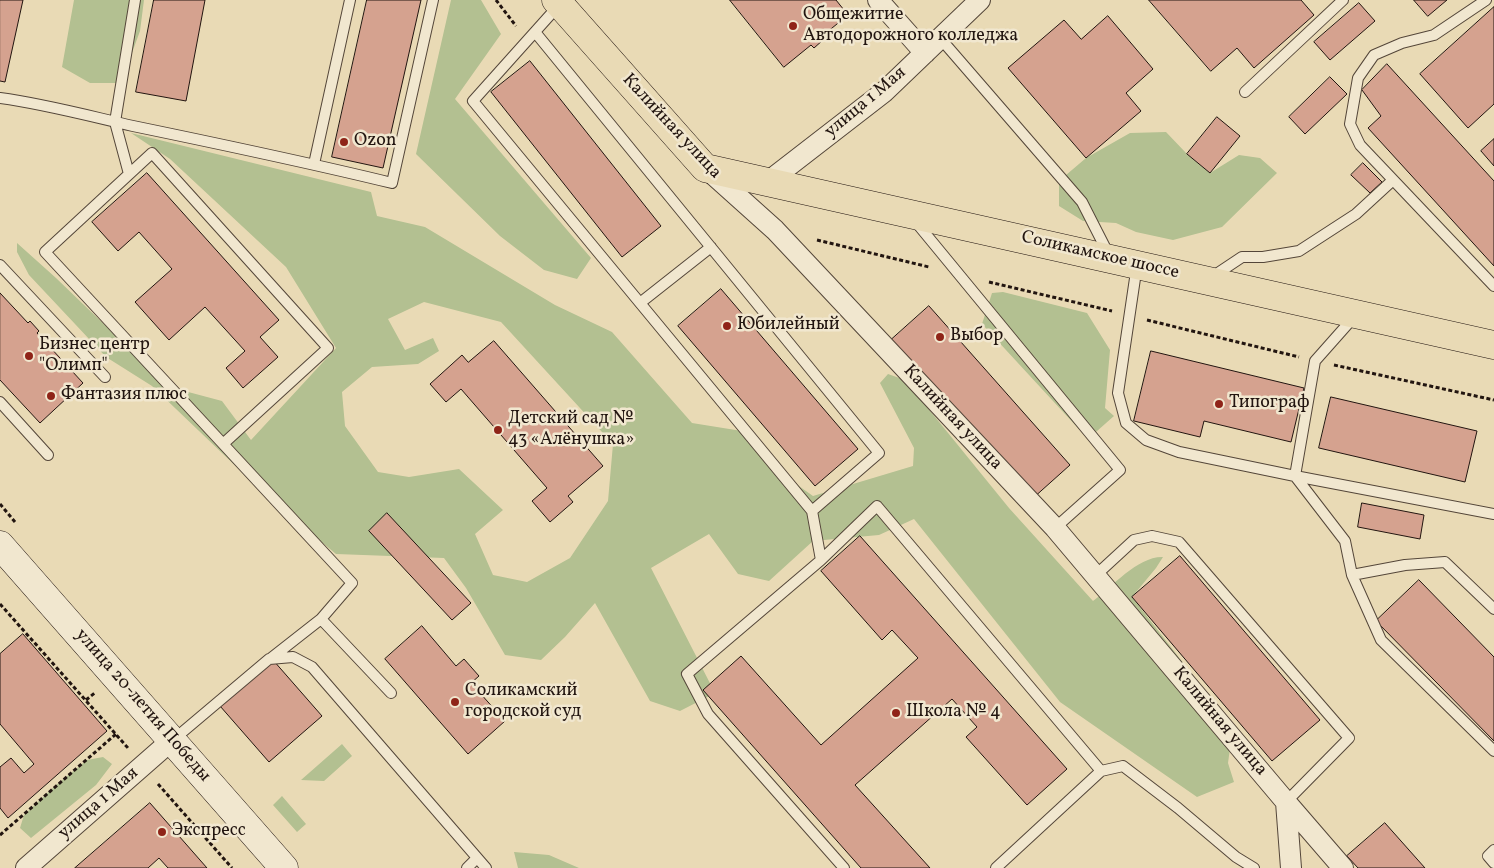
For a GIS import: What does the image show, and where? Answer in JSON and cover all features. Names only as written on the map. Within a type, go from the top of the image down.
[{"type":"highway","name":"Калийная улица","points":[[558,2],[705,168]]},
{"type":"highway","name":"Соликамское шоссе","points":[[705,168],[1494,345]]},
{"type":"main road","name":"улица 20-летия Победы","points":[[0,545],[284,868]]},
{"type":"street","points":[[878,0],[925,53]]},
{"type":"street","name":"улица 1 Мая","points":[[769,181],[884,92],[980,0]]},
{"type":"street","name":"Калийная улица","points":[[705,168],[775,230],[1055,528],[1343,868]]},
{"type":"street","name":"улица 1 Мая","points":[[26,868],[172,740]]},
{"type":"street","points":[[1286,802],[1291,868]]},
{"type":"lane","points":[[129,174],[114,122],[135,0]]},
{"type":"lane","points":[[314,164],[350,0]]},
{"type":"lane","points":[[0,98],[34,102],[114,122],[314,164],[392,183],[433,0]]},
{"type":"lane","points":[[1245,92],[1343,0]]},
{"type":"lane","points":[[1486,0],[1434,35],[1402,43],[1374,55],[1358,78],[1350,124],[1360,145],[1494,286]]},
{"type":"lane","points":[[558,2],[527,41],[473,100],[812,512],[821,560]]},
{"type":"lane","points":[[534,32],[879,453],[812,512]]},
{"type":"lane","points":[[940,38],[1082,202],[1110,258]]},
{"type":"lane","points":[[172,740],[269,659],[321,619],[352,583],[223,444],[45,252],[152,153],[328,348],[223,444]]},
{"type":"lane","points":[[1208,280],[1242,257],[1263,257],[1299,251],[1356,214],[1393,180]]},
{"type":"lane","points":[[907,212],[1120,470],[1055,528]]},
{"type":"lane","points":[[640,303],[710,247]]},
{"type":"lane","points":[[1137,264],[1118,393],[1126,423],[1146,440],[1179,452],[1494,514]]},
{"type":"lane","points":[[0,265],[105,377]]},
{"type":"lane","points":[[1356,314],[1315,361],[1295,476],[1345,541],[1352,575],[1380,640],[1494,751]]},
{"type":"lane","points":[[0,402],[48,455]]},
{"type":"lane","points":[[844,868],[708,714],[687,674],[821,560],[876,506],[1101,771]]},
{"type":"lane","points":[[1096,575],[1134,540],[1152,536],[1179,542],[1350,738],[1286,802]]},
{"type":"lane","points":[[1352,575],[1404,565],[1445,562],[1494,609]]},
{"type":"lane","points":[[321,619],[391,693]]},
{"type":"lane","points":[[269,659],[293,657],[312,667],[486,868]]},
{"type":"lane","points":[[996,868],[1101,771],[1122,766],[1178,808],[1236,857],[1254,868]]},
{"type":"lane","points":[[1494,850],[1488,856],[1494,863]]},
{"type":"lane","points":[[467,868],[477,858]]},
{"type":"path","points":[[496,0],[527,41]]},
{"type":"path","points":[[0,604],[130,751]]},
{"type":"path","points":[[0,835],[116,734]]},
{"type":"path","points":[[157,784],[232,868]]},
{"type":"green space","points":[[74,0],[144,0],[140,31],[121,83],[90,83],[62,67]]},
{"type":"green space","points":[[451,0],[481,0],[501,34],[455,99],[591,258],[577,279],[544,270],[500,236],[416,154]]},
{"type":"green space","points":[[1166,132],[1187,154],[1210,173],[1239,155],[1260,158],[1277,173],[1222,227],[1173,240],[1136,232],[1116,223],[1083,221],[1059,206],[1059,181],[1086,158],[1130,133]]},
{"type":"green space","points":[[131,133],[371,192],[377,216],[425,227],[555,305],[612,332],[692,423],[748,432],[796,484],[813,496],[913,466],[914,448],[880,383],[888,374],[905,380],[1009,508],[1093,601],[1126,573],[1144,561],[1163,557],[1132,597],[1233,727],[1228,763],[1234,782],[1197,797],[1060,702],[914,519],[879,535],[813,541],[769,581],[738,574],[709,534],[651,568],[715,693],[680,711],[650,701],[595,603],[565,637],[541,660],[505,655],[466,588],[444,558],[336,554],[269,498],[152,386],[106,357],[29,275],[17,252],[17,243],[110,330],[162,385],[222,401],[251,440],[336,348],[286,267],[170,159]],"holes":[[[424,302],[501,322],[613,444],[608,501],[570,558],[527,582],[493,575],[475,534],[503,510],[459,469],[409,477],[378,472],[345,426],[342,392],[372,367],[418,364],[439,351],[433,338],[405,350],[388,319]]]},
{"type":"green space","points":[[1003,292],[1087,313],[1110,350],[1105,408],[1114,416],[1088,439],[982,324],[992,293]]},
{"type":"green space","points":[[342,744],[352,756],[324,781],[301,780]]},
{"type":"green space","points":[[103,757],[112,764],[96,785],[31,838],[20,828],[24,815],[55,786],[87,760]]},
{"type":"green space","points":[[282,796],[306,824],[297,832],[273,805]]},
{"type":"green space","points":[[514,852],[549,855],[579,868],[518,868]]},
{"type":"building","points":[[0,0],[23,0],[5,82],[0,81]]},
{"type":"building","points":[[154,0],[205,0],[186,101],[136,92]]},
{"type":"building","points":[[367,0],[421,0],[383,168],[332,157]]},
{"type":"building","name":"Общежитие Автодорожного колледжа","points":[[730,0],[836,0],[848,15],[821,37],[823,40],[814,48],[811,45],[784,67]]},
{"type":"building","points":[[1149,0],[1301,0],[1314,15],[1254,68],[1237,48],[1211,71]]},
{"type":"building","points":[[1414,0],[1447,0],[1428,16]]},
{"type":"building","points":[[1359,3],[1375,21],[1330,60],[1314,42]]},
{"type":"building","points":[[1494,7],[1494,104],[1468,128],[1420,74]]},
{"type":"building","points":[[1108,16],[1153,69],[1126,93],[1141,111],[1086,158],[1008,68],[1064,20],[1081,39]]},
{"type":"building","points":[[530,61],[661,226],[622,257],[491,92]]},
{"type":"building","points":[[1387,64],[1494,181],[1494,266],[1368,128],[1381,116],[1362,90]]},
{"type":"building","points":[[1330,77],[1347,94],[1305,134],[1289,117]]},
{"type":"building","points":[[1217,117],[1240,136],[1210,173],[1187,154]]},
{"type":"building","points":[[1494,139],[1494,166],[1481,151]]},
{"type":"building","points":[[1363,163],[1382,182],[1370,193],[1351,175]]},
{"type":"building","points":[[147,173],[279,320],[260,337],[278,357],[243,388],[226,368],[245,351],[205,307],[169,340],[135,302],[172,269],[139,232],[118,251],[92,222]]},
{"type":"building","points":[[721,289],[858,449],[815,486],[678,326]]},
{"type":"building","name":"Бизнес центр \"Олимп\"","points":[[0,293],[28,323],[30,321],[39,331],[37,333],[83,383],[40,423],[0,380]]},
{"type":"building","points":[[929,306],[1070,465],[1032,499],[891,340]]},
{"type":"building","points":[[494,341],[603,466],[568,496],[573,502],[550,522],[532,501],[547,488],[461,389],[446,402],[430,384],[462,355],[468,362]]},
{"type":"building","name":"Типограф","points":[[1151,351],[1304,388],[1291,442],[1204,421],[1200,437],[1134,421]]},
{"type":"building","points":[[1331,397],[1477,431],[1465,482],[1319,448]]},
{"type":"building","points":[[1362,503],[1424,515],[1420,539],[1358,527]]},
{"type":"building","points":[[387,513],[471,603],[452,620],[369,531]]},
{"type":"building","name":"Школа № 4","points":[[860,536],[1067,769],[1027,805],[966,737],[977,727],[952,699],[855,785],[930,868],[861,868],[703,690],[741,656],[821,745],[918,658],[892,630],[882,640],[821,571]]},
{"type":"building","points":[[1180,556],[1320,720],[1272,761],[1132,597]]},
{"type":"building","points":[[1419,580],[1494,657],[1494,741],[1376,621]]},
{"type":"building","name":"Соликамский городской суд","points":[[422,626],[456,666],[464,659],[479,676],[471,683],[505,721],[468,754],[385,659]]},
{"type":"building","points":[[23,634],[107,731],[8,818],[0,808],[0,767],[11,758],[24,773],[34,764],[0,724],[0,654]]},
{"type":"building","points":[[273,660],[322,716],[269,762],[220,706]]},
{"type":"building","points":[[150,803],[207,868],[168,868],[159,858],[148,868],[75,868]]},
{"type":"building","points":[[1385,823],[1425,868],[1358,868],[1347,856]]},
{"type":"place","name":"Общежитие Автодорожного колледжа","points":[[793,26]]},
{"type":"place","name":"Ozon","points":[[344,142]]},
{"type":"place","name":"Юбилейный","points":[[727,326]]},
{"type":"place","name":"Выбор","points":[[940,337]]},
{"type":"place","name":"Бизнес центр \"Олимп\"","points":[[29,356]]},
{"type":"place","name":"Фантазия плюс","points":[[51,396]]},
{"type":"place","name":"Типограф","points":[[1219,404]]},
{"type":"place","name":"Детский сад № 43 «Алёнушка»","points":[[498,430]]},
{"type":"place","name":"Соликамский городской суд","points":[[455,702]]},
{"type":"place","name":"Школа № 4","points":[[896,713]]},
{"type":"place","name":"Экспресс","points":[[162,832]]}]
